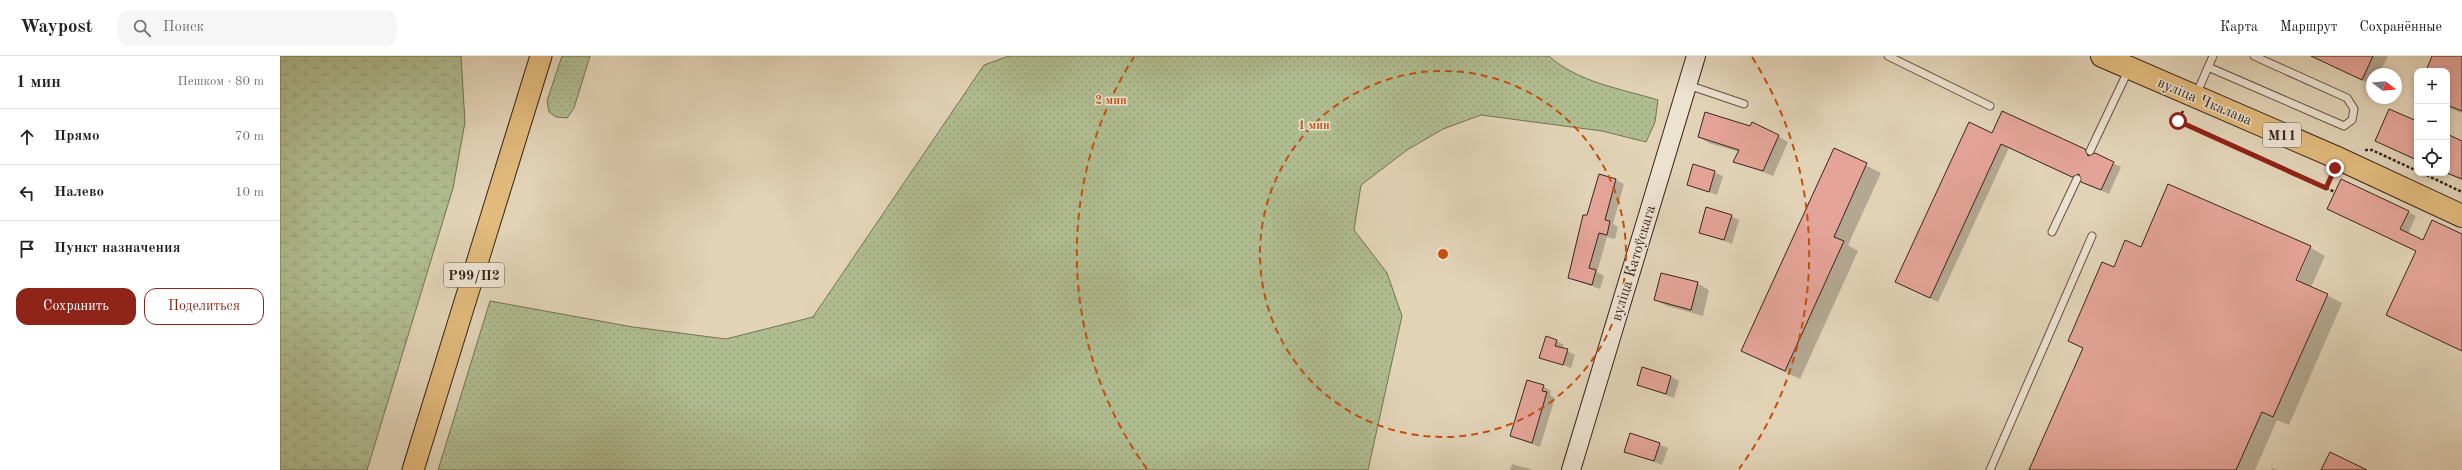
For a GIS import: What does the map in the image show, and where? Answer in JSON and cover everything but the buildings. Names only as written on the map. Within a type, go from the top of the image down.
[{"type":"highway","name":"вуліца Чкалава","points":[[2102,56],[2129,68],[2189,103],[2333,156],[2462,216]]},
{"type":"main road","name":"Р99/П2","points":[[413,470],[541,56]]},
{"type":"main road","name":"вуліца Катоўскага","points":[[1571,470],[1696,56]]},
{"type":"lane","points":[[1888,56],[1990,106]]},
{"type":"lane","points":[[2189,103],[2213,56]]},
{"type":"lane","points":[[2208,67],[2344,126],[2352,120],[2354,109],[2347,98],[2254,56]]},
{"type":"lane","points":[[2090,151],[2129,68]]},
{"type":"lane","points":[[1688,85],[1744,104]]},
{"type":"lane","points":[[2052,232],[2077,179]]},
{"type":"lane","points":[[1990,470],[2092,236]]},
{"type":"path","points":[[2189,103],[2178,121],[2335,192]]},
{"type":"path","points":[[2326,188],[2335,168]]},
{"type":"path","points":[[2428,176],[2462,192]]},
{"type":"green space","points":[[280,56],[461,56],[465,122],[453,188],[367,470],[280,470]]},
{"type":"green space","points":[[562,56],[590,56],[574,108],[567,118],[556,117],[549,112],[547,101]]},
{"type":"green space","points":[[1009,56],[1549,56],[1560,65],[1600,84],[1658,100],[1655,122],[1646,142],[1602,131],[1481,115],[1443,129],[1407,150],[1361,185],[1354,230],[1387,273],[1402,316],[1368,470],[438,470],[490,301],[633,327],[726,339],[813,317],[984,65]]},
{"type":"route","points":[[2178,121],[2326,188],[2335,168]]}]
